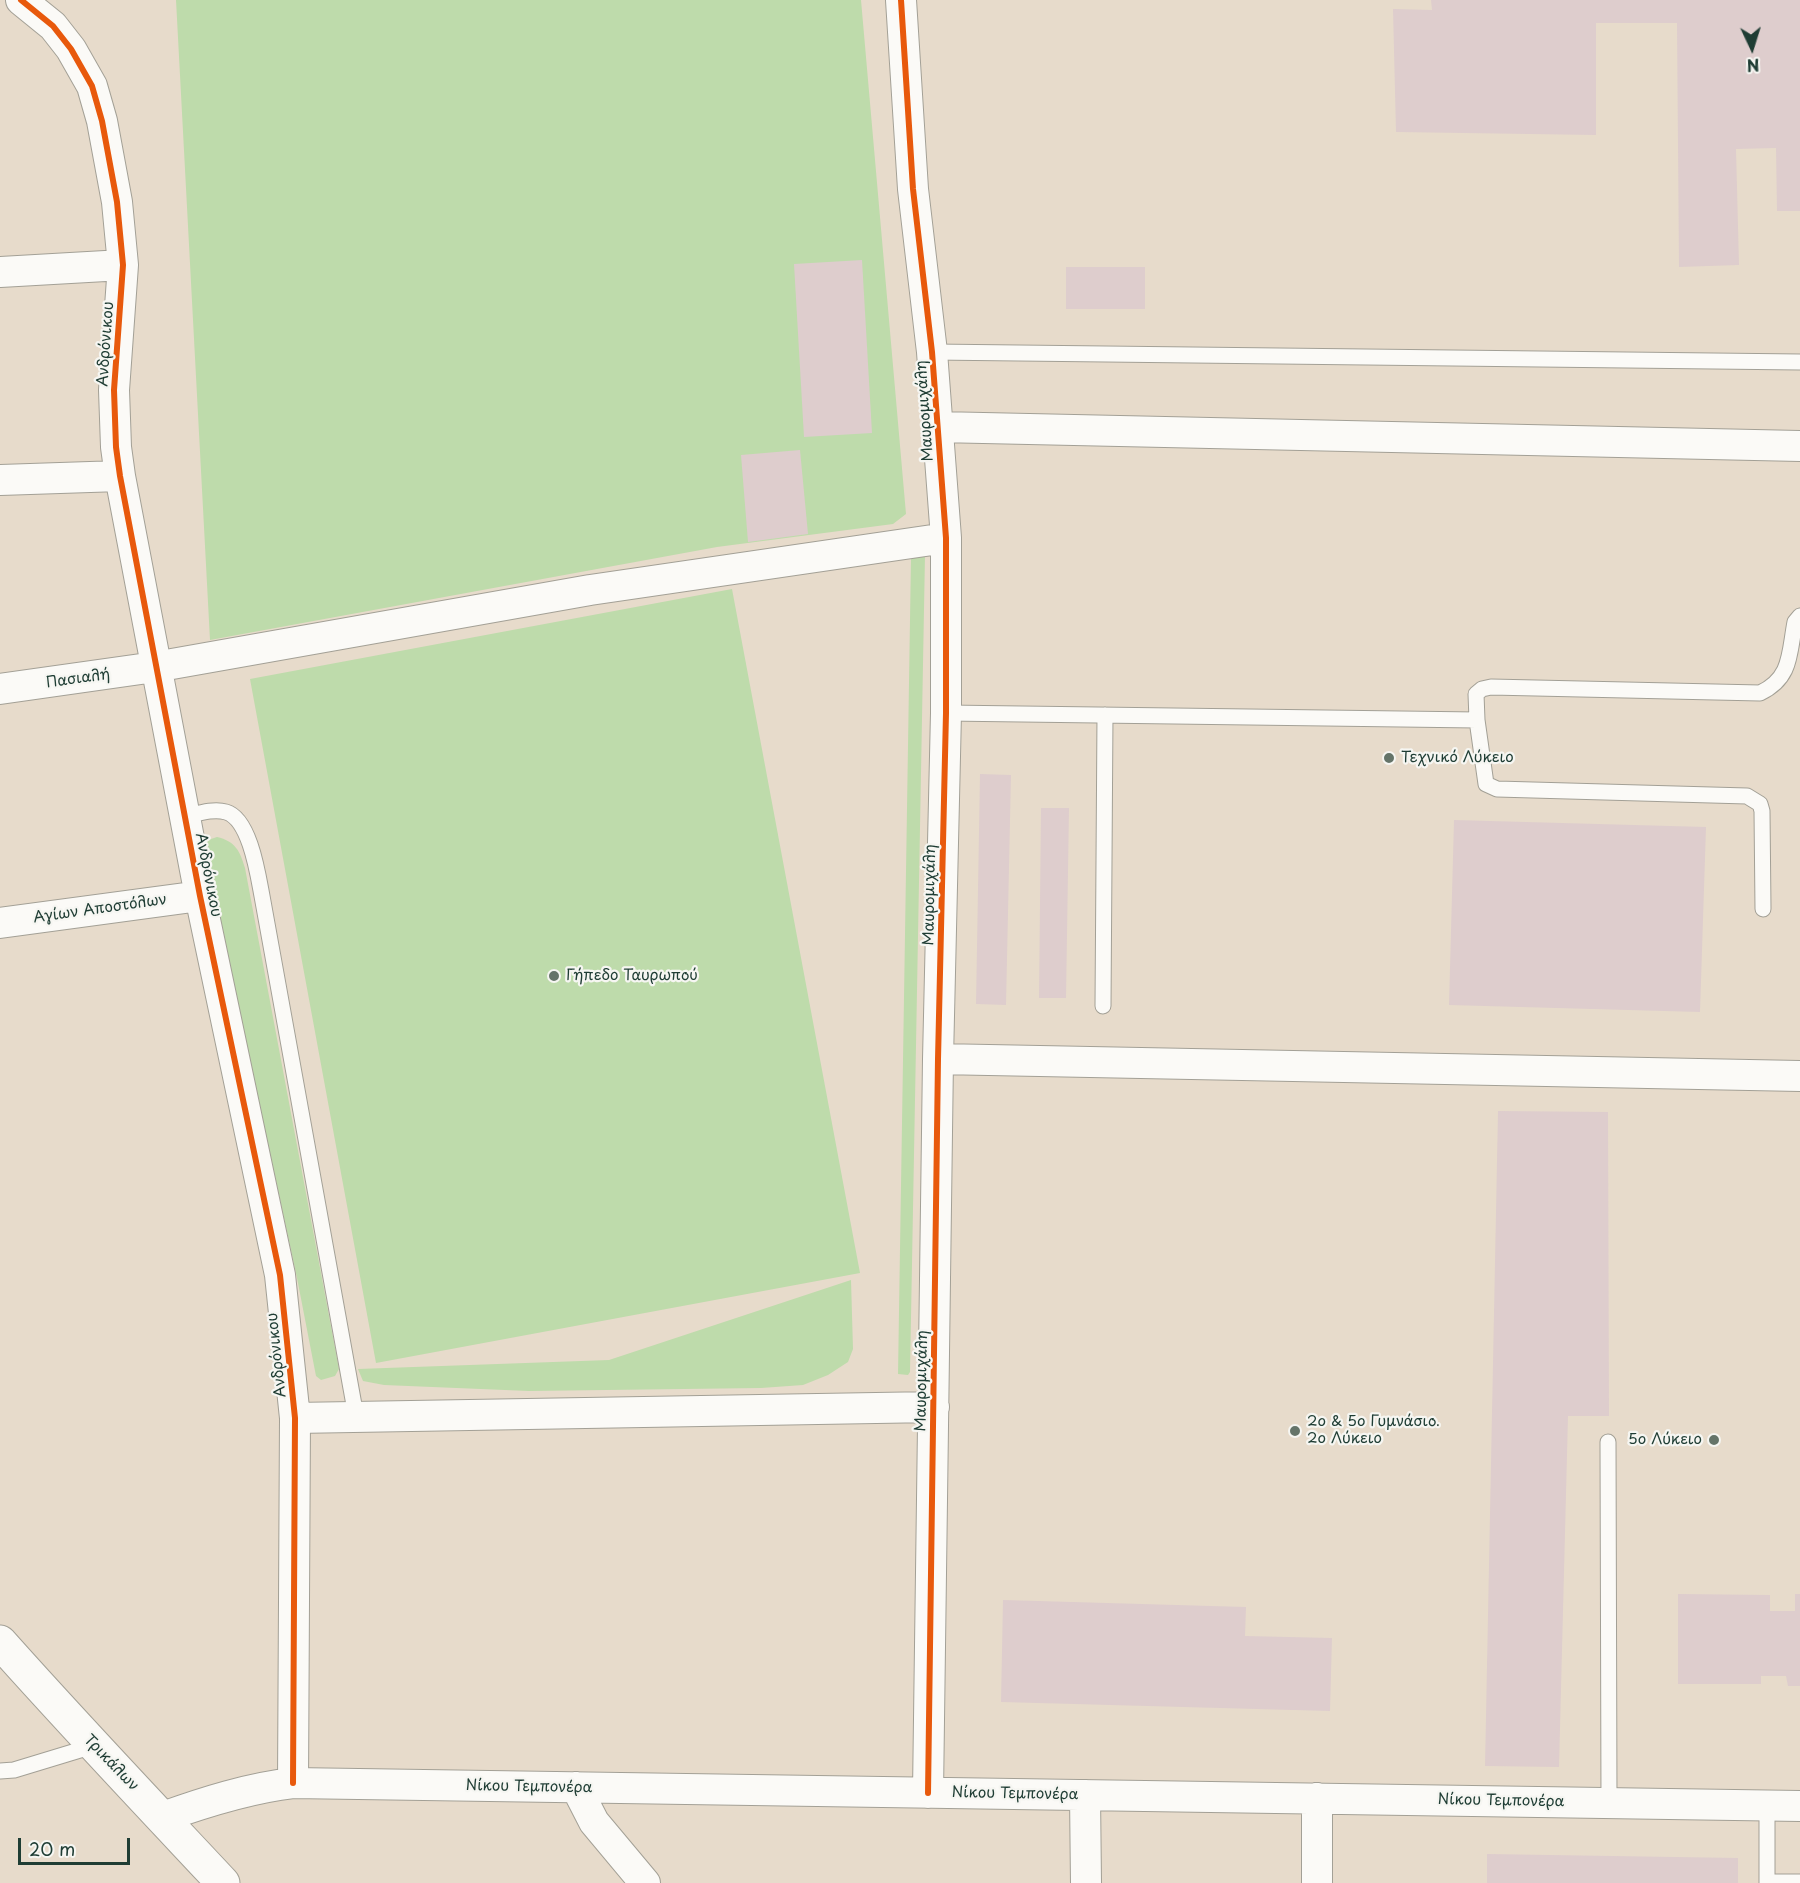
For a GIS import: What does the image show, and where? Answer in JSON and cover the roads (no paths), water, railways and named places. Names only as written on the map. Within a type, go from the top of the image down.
[{"type":"main road","name":"Τρικάλων","points":[[0,1642],[93,1746],[223,1883]]},
{"type":"street","name":"Ανδρόνικου","points":[[21,0],[53,26],[77,58],[92,86],[102,121],[117,202],[123,265],[114,390],[116,447],[120,476],[184,817],[280,1275],[295,1418],[293,1783]]},
{"type":"street","name":"Μαυρομιχάλη","points":[[901,0],[913,189],[933,352],[946,538],[946,713],[938,1059],[928,1793]]},
{"type":"street","points":[[0,272],[123,265]]},
{"type":"street","points":[[938,427],[1800,446]]},
{"type":"street","points":[[0,480],[120,476]]},
{"type":"street","name":"Πασιαλή","points":[[0,689],[155,667],[590,590],[946,538]]},
{"type":"street","name":"Αγίων Αποστόλων","points":[[0,923],[200,896]]},
{"type":"street","points":[[938,1059],[1800,1076]]},
{"type":"street","points":[[295,1418],[934,1407]]},
{"type":"street","name":"Νίκου Τεμπονέρα","points":[[163,1818],[239,1793],[293,1783],[1800,1806]]},
{"type":"street","points":[[576,1787],[594,1822],[645,1883]]},
{"type":"street","points":[[1084,1795],[1086,1883]]},
{"type":"street","points":[[1317,1798],[1317,1883]]},
{"type":"lane","points":[[933,352],[1800,362]]},
{"type":"lane","points":[[1763,909],[1761,804],[1747,796],[1497,789],[1486,784],[1476,694],[1482,689],[1491,687],[1760,693],[1772,687],[1781,678],[1787,665],[1796,622],[1800,616]]},
{"type":"lane","points":[[946,713],[1478,720]]},
{"type":"lane","points":[[1103,1006],[1106,715]]},
{"type":"lane","points":[[184,817],[219,811],[233,815],[245,830],[254,858],[356,1416]]},
{"type":"lane","points":[[1608,1442],[1609,1803]]},
{"type":"lane","points":[[0,1771],[14,1770],[93,1746]]},
{"type":"lane","points":[[1767,1805],[1767,1883],[1800,1882]]},
{"type":"place","name":"Τεχνικό Λύκειο","points":[[1389,758]]},
{"type":"place","name":"Γήπεδο Ταυρωπού","points":[[554,976]]},
{"type":"place","name":"2ο & 5ο Γυμνάσιο. 2ο Λύκειο","points":[[1295,1431]]},
{"type":"place","name":"5ο Λύκειο","points":[[1714,1440]]}]
